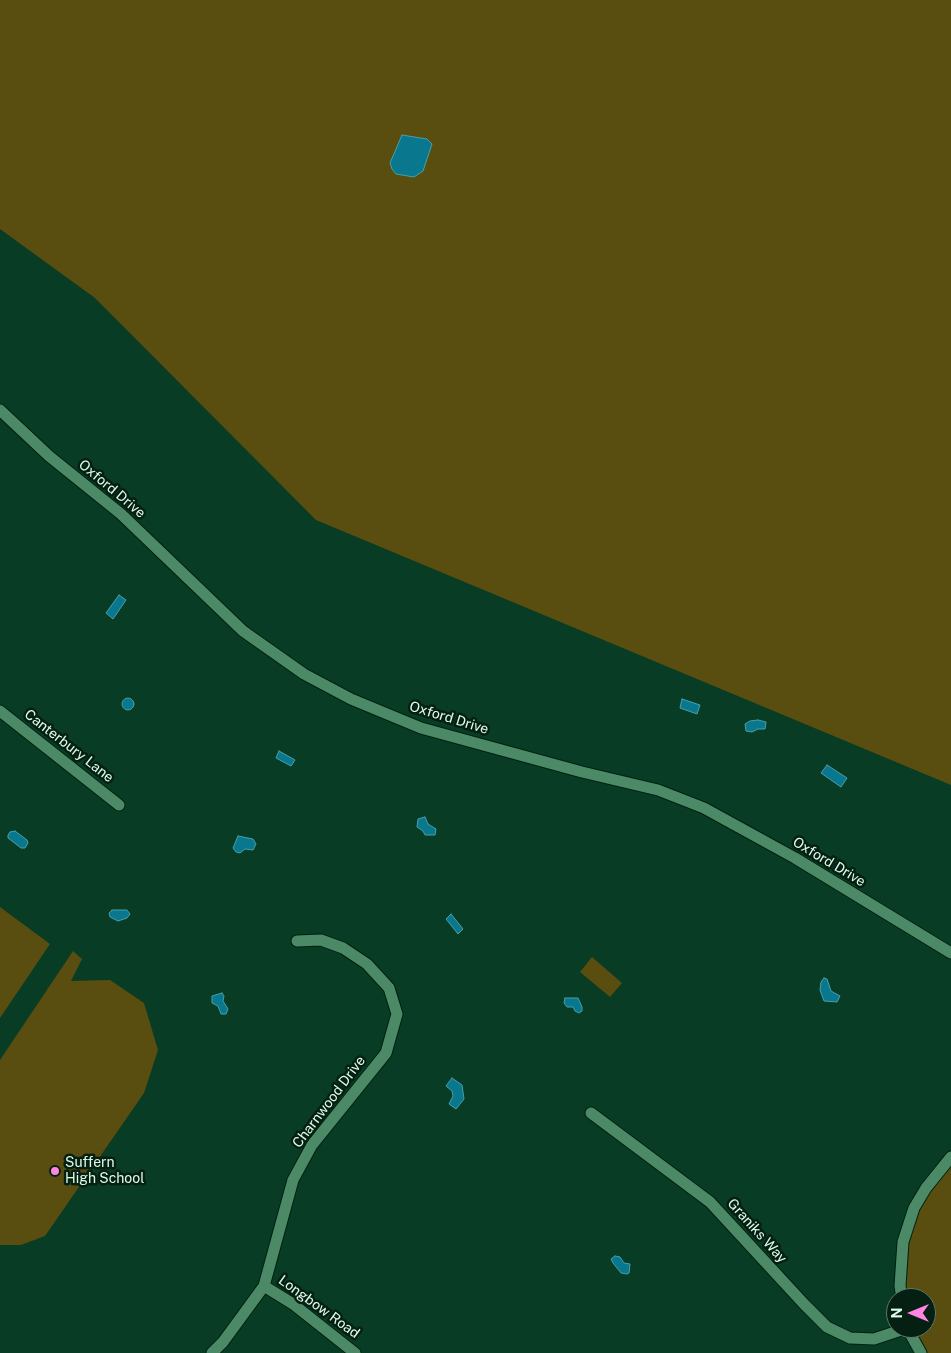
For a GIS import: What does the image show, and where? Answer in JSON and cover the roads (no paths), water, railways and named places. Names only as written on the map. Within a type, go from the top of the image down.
[{"type":"street","name":"Oxford Drive","points":[[0,410],[49,456],[121,514],[243,631],[304,674],[350,700],[421,728],[582,772],[658,790],[704,808],[796,858],[951,953]]},
{"type":"street","name":"Canterbury Lane","points":[[0,711],[119,805]]},
{"type":"street","name":"Charnwood Drive","points":[[212,1353],[223,1342],[264,1286],[293,1180],[312,1144],[386,1053],[397,1014],[389,988],[367,964],[343,948],[321,940],[298,941]]},
{"type":"street","name":"Graniks Way","points":[[591,1113],[710,1202],[827,1327],[850,1338],[874,1339],[886,1335]]},
{"type":"street","points":[[900,1288],[903,1242],[914,1208],[926,1188],[951,1157]]},
{"type":"street","name":"Longbow Road","points":[[264,1286],[293,1304],[355,1353]]},
{"type":"street","points":[[913,1338],[921,1353]]},
{"type":"water","points":[[402,135],[427,139],[432,144],[423,171],[414,177],[396,174],[390,163]]},
{"type":"water","points":[[119,595],[126,600],[113,619],[106,613]]},
{"type":"water","points":[[126,698],[130,698],[134,704],[130,710],[126,710],[122,706],[122,702]]},
{"type":"water","points":[[682,699],[700,705],[697,714],[680,708]]},
{"type":"water","points":[[758,720],[766,722],[765,729],[758,729],[752,732],[746,731],[745,724]]},
{"type":"water","points":[[279,751],[295,760],[291,766],[276,758]]},
{"type":"water","points":[[827,765],[847,778],[841,787],[821,773]]},
{"type":"water","points":[[425,817],[428,824],[436,829],[435,835],[425,835],[417,827],[418,819]]},
{"type":"water","points":[[15,831],[27,840],[28,843],[25,848],[21,848],[8,838],[10,832]]},
{"type":"water","points":[[238,836],[253,839],[256,844],[253,850],[245,849],[240,853],[236,852],[233,848]]},
{"type":"water","points":[[112,910],[127,910],[130,914],[127,918],[118,921],[110,917],[109,913]]},
{"type":"water","points":[[451,914],[463,929],[458,934],[446,919]]},
{"type":"water","points":[[824,978],[827,979],[831,991],[840,996],[837,1002],[824,1001],[820,990],[821,982]]},
{"type":"water","points":[[222,993],[224,996],[223,1001],[228,1009],[226,1014],[221,1014],[218,1006],[212,1003],[212,996]]},
{"type":"water","points":[[565,998],[578,998],[582,1011],[579,1013],[573,1007],[567,1007],[564,1003]]},
{"type":"water","points":[[452,1078],[462,1085],[464,1099],[456,1109],[449,1104],[453,1096],[452,1091],[446,1086]]},
{"type":"water","points":[[615,1256],[620,1257],[624,1263],[630,1264],[629,1273],[621,1273],[611,1259]]},
{"type":"place","name":"Suffern High School","points":[[55,1171]]}]
